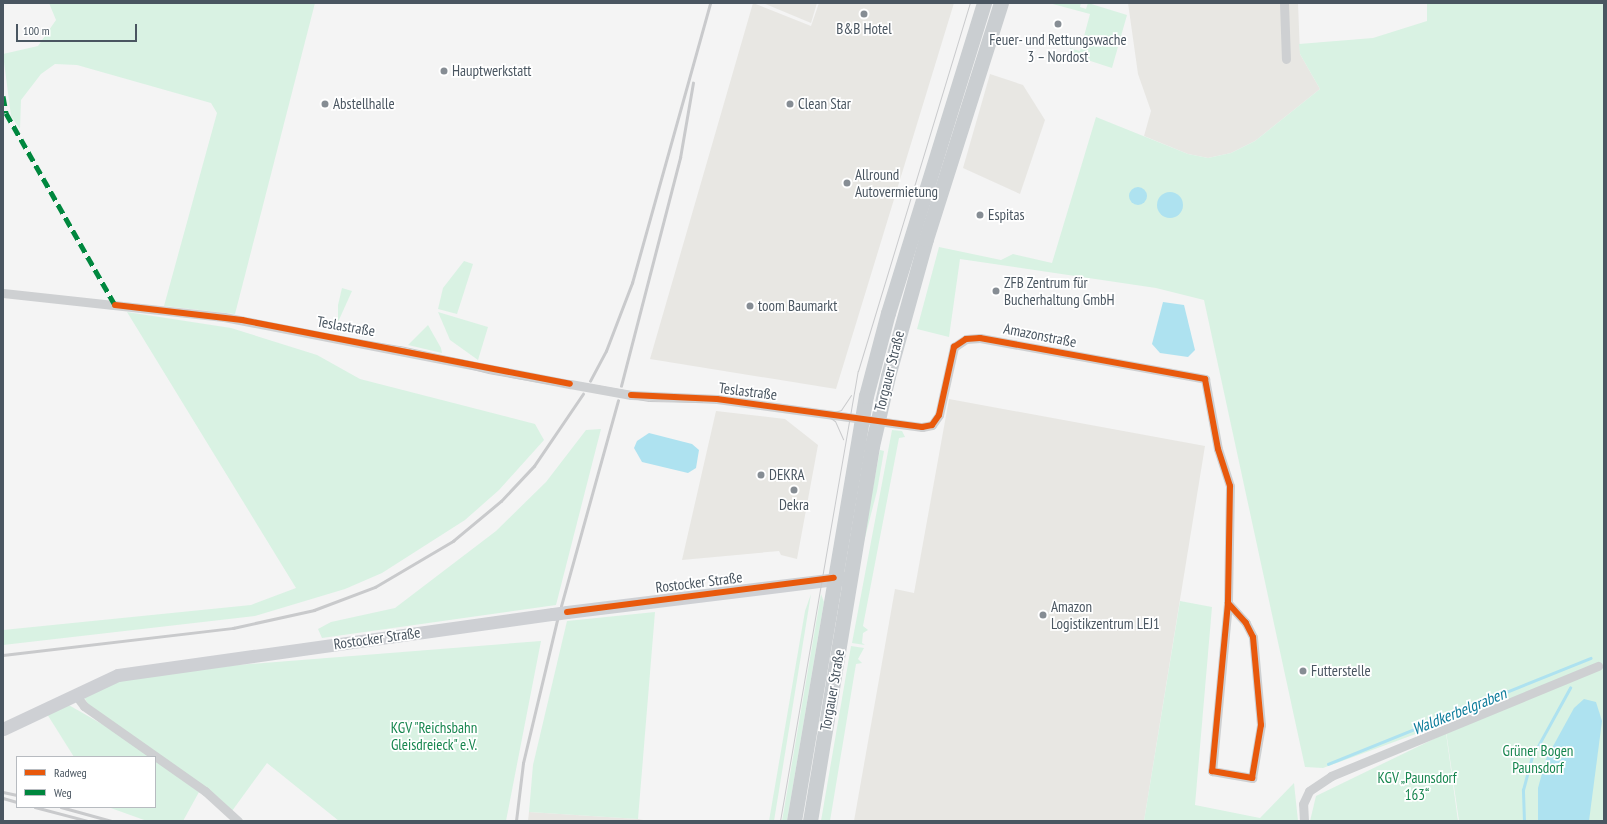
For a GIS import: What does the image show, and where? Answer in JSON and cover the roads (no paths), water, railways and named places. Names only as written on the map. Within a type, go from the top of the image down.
[{"type":"main road","name":"Torgauer Straße","points":[[794,821],[861,420],[888,313],[984,3]]},
{"type":"main road","name":"Torgauer Straße","points":[[810,821],[877,422],[903,316],[1001,3]]},
{"type":"main road","name":"Rostocker Straße","points":[[3,729],[118,675],[567,612],[851,577]]},
{"type":"street","points":[[1284,3],[1286,59]]},
{"type":"street","name":"Teslastraße","points":[[3,293],[230,318],[570,384],[631,394],[717,399],[861,420]]},
{"type":"street","name":"Amazonstraße","points":[[861,420],[908,427],[932,425],[940,415],[948,360],[954,347],[966,339],[1000,340],[1205,379],[1218,449],[1230,486],[1228,603]]},
{"type":"street","points":[[1228,603],[1246,623],[1252,637],[1261,725],[1252,778],[1212,771],[1228,603]]},
{"type":"street","points":[[1304,821],[1303,804],[1309,791],[1332,776],[1598,666]]},
{"type":"street","points":[[75,694],[84,706],[156,756]]},
{"type":"street","points":[[156,756],[206,791],[238,821]]},
{"type":"water","points":[[1138,187],[1144,190],[1147,196],[1144,202],[1138,205],[1132,202],[1129,196],[1132,190]]},
{"type":"water","points":[[1170,192],[1179,196],[1183,205],[1179,214],[1170,218],[1161,214],[1157,205],[1161,196]]},
{"type":"water","points":[[1163,302],[1184,305],[1195,350],[1188,357],[1160,353],[1152,344]]},
{"type":"water","points":[[649,433],[692,444],[699,450],[696,468],[688,473],[642,462],[634,448],[637,441]]},
{"type":"water","points":[[1584,699],[1596,702],[1602,721],[1589,821],[1538,821],[1538,788],[1546,759],[1574,708]]},
{"type":"waterway","name":"Waldkerbelgraben","points":[[1328,764],[1590,658]]},
{"type":"waterway","points":[[1524,821],[1523,790],[1532,757],[1570,688]]},
{"type":"tram line","points":[[780,821],[858,371],[970,3]]},
{"type":"tram line","points":[[198,312],[400,346],[520,372],[641,393],[718,397],[821,411],[835,421],[843,439]]},
{"type":"tram line","points":[[434,359],[488,373],[649,401],[702,402]]},
{"type":"tram line","points":[[824,415],[841,410],[851,395]]},
{"type":"railway","points":[[590,381],[606,351],[632,283],[710,3]]},
{"type":"railway","points":[[621,386],[680,158],[693,83]]},
{"type":"railway","points":[[3,655],[233,628],[314,610],[375,587],[453,541],[501,501],[534,466],[583,394]]},
{"type":"railway","points":[[561,606],[618,401]]},
{"type":"railway","points":[[516,821],[523,763],[557,620]]},
{"type":"railway","points":[[3,792],[16,795]]},
{"type":"railway","points":[[3,798],[16,802]]},
{"type":"railway","points":[[39,808],[88,821]]},
{"type":"railway","points":[[65,808],[112,821]]},
{"type":"place","name":"B&B Hotel","points":[[864,14]]},
{"type":"place","name":"Feuer- und Rettungswache 3 – Nordost","points":[[1058,24]]},
{"type":"place","name":"Hauptwerkstatt","points":[[444,71]]},
{"type":"place","name":"Abstellhalle","points":[[325,104]]},
{"type":"place","name":"Clean Star","points":[[790,104]]},
{"type":"place","name":"Allround Autovermietung","points":[[847,183]]},
{"type":"place","name":"Espitas","points":[[980,215]]},
{"type":"place","name":"ZFB Zentrum für Bucherhaltung GmbH","points":[[996,291]]},
{"type":"place","name":"toom Baumarkt","points":[[750,306]]},
{"type":"place","name":"DEKRA","points":[[761,475]]},
{"type":"place","name":"Dekra","points":[[794,490]]},
{"type":"place","name":"Amazon Logistikzentrum LEJ1","points":[[1043,615]]},
{"type":"place","name":"Futterstelle","points":[[1303,671]]},
{"type":"park label","name":"KGV \"Reichsbahn Gleisdreieck\" e.V.","points":[[434,736]]},
{"type":"park label","name":"Grüner Bogen Paunsdorf","points":[[1538,758]]},
{"type":"park label","name":"KGV „Paunsdorf 163“","points":[[1417,786]]}]
